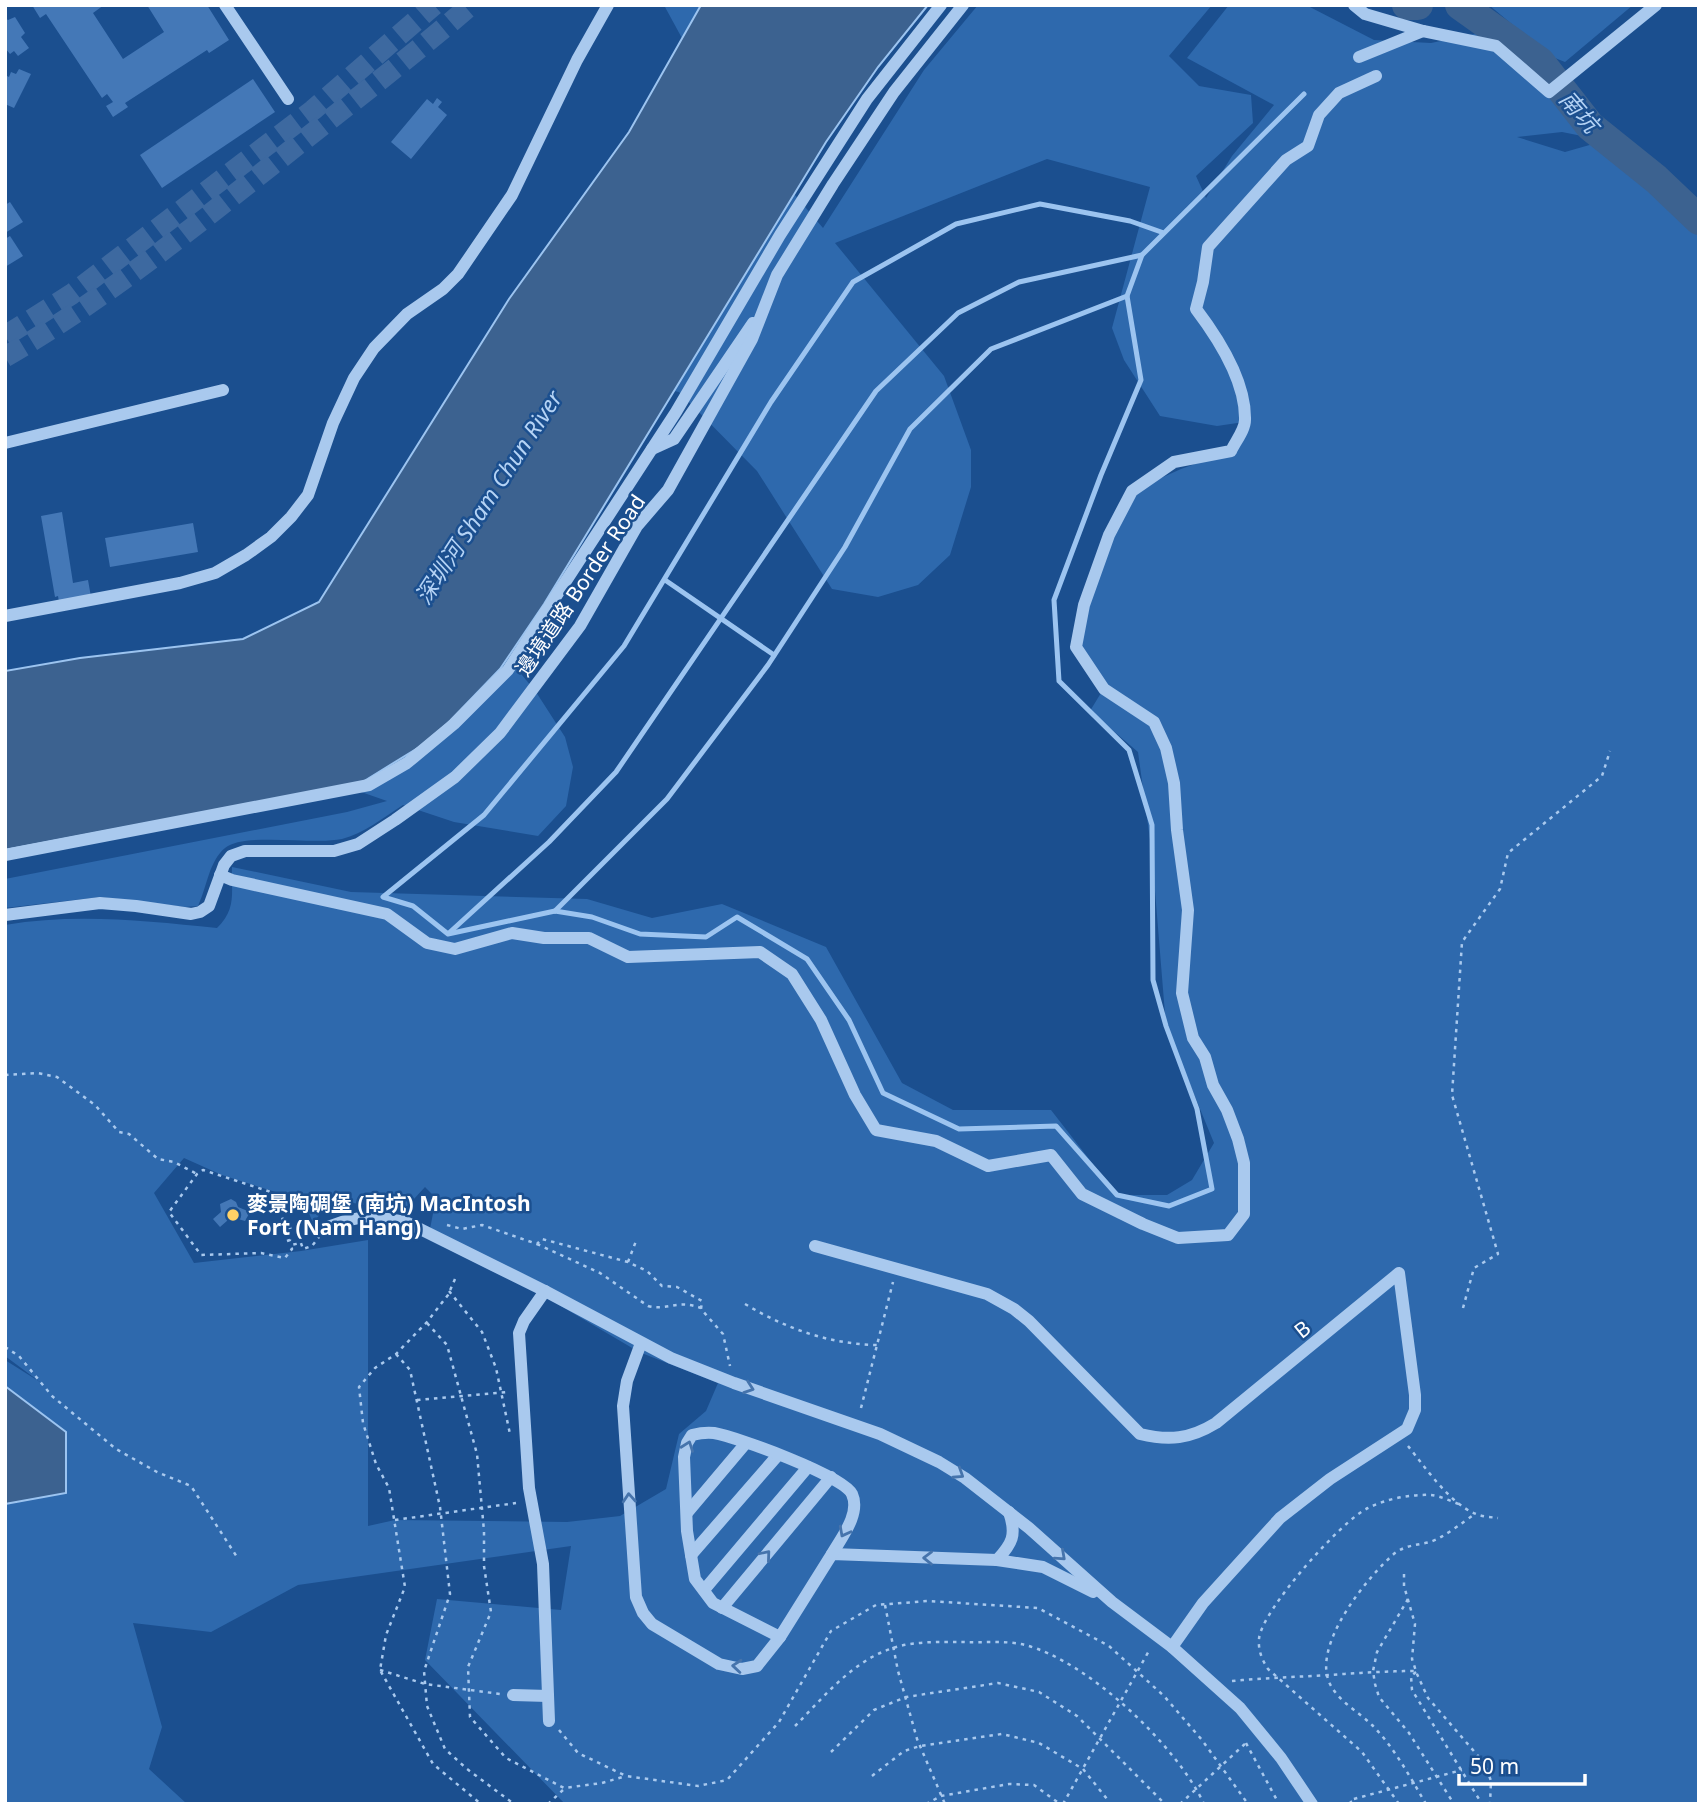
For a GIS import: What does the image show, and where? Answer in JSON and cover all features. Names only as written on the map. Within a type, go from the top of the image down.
[{"type":"street","points":[[225,5],[288,99]]},
{"type":"street","points":[[5,616],[180,583],[215,573],[271,537],[291,517],[308,495],[333,423],[354,378],[374,348],[407,314],[443,289],[466,263],[512,195],[577,60],[608,5]]},
{"type":"street","points":[[5,855],[369,785],[408,763],[454,724],[508,670],[652,449],[780,235],[867,99],[941,5]]},
{"type":"street","name":"邊境道路 Border Road","points":[[5,915],[100,903],[191,914],[200,912],[209,906],[224,865],[231,856],[246,851],[334,851],[358,844],[455,777],[500,733],[580,626],[637,526],[668,490],[752,340],[777,275],[833,184],[894,92],[963,5]]},
{"type":"street","points":[[1354,5],[1365,14],[1423,31],[1496,46],[1549,92],[1656,5]]},
{"type":"street","points":[[1359,57],[1423,31]]},
{"type":"street","points":[[220,875],[232,880],[387,914],[426,943],[455,949],[512,933],[544,938],[589,938],[628,957],[760,952],[792,974],[807,997],[821,1020],[855,1095],[876,1130],[936,1141],[988,1166],[1051,1155],[1082,1194],[1143,1224],[1178,1238],[1228,1235],[1244,1214],[1244,1163],[1227,1110],[1213,1085],[1205,1057],[1194,1038],[1182,993],[1188,910],[1177,830],[1174,783],[1166,748],[1154,722],[1104,688],[1076,647],[1084,605],[1110,536],[1132,491],[1174,462],[1231,451],[1245,422],[1238,382],[1215,334],[1196,309],[1208,247],[1286,160],[1308,146],[1320,115],[1339,93],[1376,76]]},
{"type":"street","points":[[652,449],[674,439],[765,306]]},
{"type":"street","points":[[5,443],[223,390]]},
{"type":"street","points":[[328,1227],[369,1216],[407,1222],[671,1358],[880,1434],[939,1462],[1009,1512],[1112,1602],[1172,1647],[1240,1708],[1281,1758],[1312,1804]]},
{"type":"street","name":"B","points":[[815,1246],[987,1294],[1029,1321],[1140,1434],[1160,1439],[1199,1434],[1216,1423],[1399,1273],[1416,1410],[1407,1429],[1330,1479],[1280,1518],[1203,1603],[1172,1647]]},
{"type":"street","points":[[545,1291],[519,1333],[531,1501],[543,1563],[549,1721]]},
{"type":"street","points":[[641,1343],[627,1381],[623,1406],[636,1597],[652,1625],[719,1664],[742,1669],[757,1666],[780,1637],[832,1554],[853,1515],[855,1505],[852,1492],[831,1477],[808,1467],[716,1434],[692,1435],[687,1443],[684,1457],[687,1513],[695,1579],[713,1603],[780,1637]]},
{"type":"street","points":[[687,1513],[746,1443]]},
{"type":"street","points":[[691,1555],[778,1455]]},
{"type":"street","points":[[704,1590],[808,1467]]},
{"type":"street","points":[[722,1608],[831,1477]]},
{"type":"street","points":[[996,1560],[1010,1545],[1012,1522],[1009,1512]]},
{"type":"street","points":[[832,1554],[996,1560],[1043,1567],[1112,1602]]},
{"type":"street","points":[[513,1695],[548,1696]]},
{"type":"path","points":[[1464,1308],[1474,1268],[1498,1254],[1452,1095],[1462,942],[1500,889],[1508,853],[1602,776],[1610,751]]},
{"type":"path","points":[[5,1075],[38,1073],[57,1077],[95,1105],[119,1132],[129,1134],[158,1159],[174,1162],[198,1174]]},
{"type":"path","points":[[287,1241],[290,1240],[274,1194],[204,1170],[169,1212],[201,1255],[261,1253],[285,1258],[292,1249],[291,1245],[300,1243]]},
{"type":"path","points":[[438,1223],[462,1228],[482,1225],[537,1244],[600,1273],[648,1306],[657,1308],[685,1304],[702,1309],[723,1334],[734,1383]]},
{"type":"path","points":[[286,1228],[295,1226],[303,1249],[312,1246]]},
{"type":"path","points":[[537,1244],[542,1239],[628,1262],[648,1271],[662,1286],[677,1287],[702,1301],[702,1309]]},
{"type":"path","points":[[628,1262],[636,1241]]},
{"type":"path","points":[[455,1279],[449,1292],[426,1322],[396,1354],[375,1368],[359,1387],[363,1423],[376,1464],[390,1488],[405,1587],[386,1634],[380,1670],[433,1764],[481,1804]]},
{"type":"path","points":[[861,1408],[894,1279]]},
{"type":"path","points":[[449,1292],[482,1332],[496,1368],[512,1444]]},
{"type":"path","points":[[745,1304],[793,1329],[846,1344],[877,1345]]},
{"type":"path","points":[[426,1322],[447,1345],[477,1454],[483,1507],[484,1566],[491,1612],[468,1667],[470,1717],[506,1758],[564,1788],[602,1783],[626,1776]]},
{"type":"path","points":[[5,1347],[19,1356],[52,1396],[116,1449],[157,1472],[191,1486],[237,1556]]},
{"type":"path","points":[[396,1354],[410,1370],[417,1400],[440,1512],[450,1594],[424,1671],[426,1706],[445,1749],[514,1804]]},
{"type":"path","points":[[417,1400],[514,1391]]},
{"type":"path","points":[[1408,1446],[1438,1483],[1462,1505],[1475,1514],[1498,1518]]},
{"type":"path","points":[[1399,1804],[1362,1752],[1268,1669],[1261,1657],[1259,1637],[1264,1623],[1283,1594],[1343,1525],[1366,1508],[1393,1498],[1432,1495],[1462,1505]]},
{"type":"path","points":[[395,1520],[531,1501]]},
{"type":"path","points":[[1426,1804],[1372,1724],[1346,1704],[1331,1686],[1327,1675],[1327,1661],[1334,1633],[1352,1602],[1397,1552],[1417,1543],[1431,1542],[1475,1514]]},
{"type":"path","points":[[1404,1574],[1404,1586],[1415,1625],[1412,1659],[1416,1671],[1428,1698],[1485,1764],[1491,1782],[1490,1804]]},
{"type":"path","points":[[1408,1599],[1377,1652],[1373,1671],[1379,1697],[1409,1733],[1454,1804]]},
{"type":"path","points":[[549,1721],[578,1753],[626,1776],[698,1786],[727,1780],[779,1722],[831,1631],[876,1605],[928,1601],[1038,1608],[1109,1646],[1164,1696],[1248,1804]]},
{"type":"path","points":[[885,1605],[920,1746],[945,1804]]},
{"type":"path","points":[[795,1726],[852,1669],[894,1647],[935,1641],[1025,1645],[1077,1667],[1121,1702],[1179,1762],[1197,1788],[1204,1804]]},
{"type":"path","points":[[926,1804],[942,1796],[1009,1784],[1034,1785],[1062,1804],[1150,1650]]},
{"type":"path","points":[[380,1670],[425,1684],[513,1695]]},
{"type":"path","points":[[1232,1681],[1276,1676],[1416,1671]]},
{"type":"path","points":[[1416,1671],[1411,1676],[1412,1690],[1482,1804]]},
{"type":"path","points":[[831,1752],[874,1710],[906,1698],[998,1683],[1038,1692],[1077,1716],[1166,1804]]},
{"type":"path","points":[[872,1776],[904,1751],[920,1746],[1002,1734],[1039,1743],[1083,1769],[1108,1804]]},
{"type":"path","points":[[1181,1804],[1251,1738]]},
{"type":"path","points":[[1246,1743],[1279,1804]]},
{"type":"path","points":[[1352,1804],[1350,1800],[1462,1770]]},
{"type":"path","points":[[548,1804],[564,1788]]},
{"type":"shaded area","points":[[702,5],[683,40],[665,7]]},
{"type":"shaded area","points":[[978,5],[1212,5],[1169,56],[1199,86],[1251,95],[1253,123],[1196,176],[1206,198],[1232,156],[1274,105],[1187,58],[1229,5],[1306,5],[1374,40],[1431,43],[1479,33],[1600,121],[1592,138],[1562,132],[1517,137],[1565,152],[1607,140],[1699,220],[1699,1804],[565,1804],[425,1660],[437,1599],[561,1610],[571,1546],[298,1585],[211,1632],[133,1623],[162,1727],[149,1769],[187,1804],[5,1804],[5,1360],[40,1382],[5,1356],[5,925],[85,919],[217,928],[230,907],[232,867],[351,892],[587,899],[652,918],[722,904],[826,947],[902,1083],[953,1110],[1051,1110],[1117,1195],[1167,1195],[1192,1180],[1214,1143],[1166,1026],[1152,854],[1138,752],[1090,711],[1104,688],[1076,647],[1082,615],[1132,491],[1231,451],[1244,422],[1217,426],[1160,416],[1124,360],[1112,328],[1150,187],[1047,159],[835,243],[944,376],[971,450],[971,487],[950,555],[918,585],[878,597],[832,589],[757,471],[679,392],[674,391],[794,194],[823,228],[924,70]],"holes":[[[184,1158],[222,1175],[304,1201],[313,1223],[332,1199],[402,1212],[425,1187],[436,1198],[430,1229],[639,1352],[718,1383],[706,1411],[679,1434],[666,1489],[620,1516],[567,1522],[395,1520],[368,1526],[368,1240],[301,1251],[194,1263],[154,1193]]]},
{"type":"shaded area","points":[[1489,5],[1633,5],[1565,62],[1550,56]]},
{"type":"shaded area","points":[[508,658],[536,692],[565,737],[573,767],[566,806],[538,836],[454,822],[403,805],[366,829],[342,839],[234,843],[225,848],[215,860],[198,906],[185,907],[100,897],[5,908],[5,879],[347,812],[387,801],[344,786],[473,697]]},
{"type":"water","name":"深圳河 Sham Chun River","points":[[701,5],[928,5],[878,67],[826,142],[544,604],[500,669],[447,724],[421,746],[361,783],[5,850],[5,671],[80,658],[243,639],[319,602],[509,299],[629,132]]},
{"type":"water","points":[[5,1386],[66,1432],[66,1493],[5,1504]]},
{"type":"building","points":[[32,5],[104,5],[93,13],[123,59],[164,32],[147,5],[207,5],[229,40],[209,53],[207,50],[125,103],[128,107],[113,117],[106,106],[113,102],[107,94],[102,98],[46,14],[40,18]]},
{"type":"building","points":[[15,17],[25,33],[21,37],[29,48],[18,56],[14,51],[10,54],[5,48],[5,18],[8,20]]},
{"type":"building","points":[[19,69],[31,74],[14,108],[5,104],[5,75],[9,77],[11,72],[16,74]]},
{"type":"building","points":[[253,79],[275,112],[162,188],[140,155]]},
{"type":"building","points":[[437,98],[442,102],[438,107],[447,115],[411,159],[391,142],[427,99],[433,104]]},
{"type":"building","points":[[10,202],[23,222],[5,233],[5,205]]},
{"type":"building","points":[[10,236],[23,256],[5,267],[5,239]]},
{"type":"building","points":[[62,512],[73,583],[88,580],[91,597],[59,602],[58,596],[55,597],[41,516]]},
{"type":"building","points":[[193,523],[198,552],[110,567],[105,538]]},
{"type":"building","name":"麥景陶碉堡 (南坑) MacIntosh Fort (Nam Hang)","points":[[231,1199],[238,1207],[250,1212],[245,1221],[228,1220],[220,1227],[213,1219],[221,1212],[220,1204]]},
{"type":"waterway","name":"南坑","points":[[1407,5],[1418,5]]},
{"type":"waterway","name":"南坑","points":[[1460,5],[1540,62],[1590,126],[1656,179],[1699,220]]},
{"type":"waterway","points":[[1164,233],[1130,221],[1040,204],[956,224],[853,282],[771,402],[624,646],[484,815],[383,897],[413,906],[448,934],[555,911],[592,917],[640,934],[706,937],[737,917],[807,959],[849,1020],[883,1093],[959,1129],[1056,1126],[1117,1195],[1169,1206],[1212,1189],[1197,1109],[1166,1026],[1153,980],[1152,825],[1129,750],[1059,681],[1054,600],[1101,475],[1141,380],[1127,296],[1142,255],[1304,94]]},
{"type":"waterway","points":[[449,933],[549,842],[616,772],[876,391],[958,313],[1019,282],[1142,255]]},
{"type":"waterway","points":[[555,911],[667,799],[768,665],[845,547],[910,429],[991,349],[1127,296]]},
{"type":"waterway","points":[[665,580],[774,655]]},
{"type":"tunnel","points":[[5,336],[72,294],[313,110],[434,5]]},
{"type":"tunnel","points":[[5,357],[109,290],[175,241],[471,5]]},
{"type":"place","name":"麥景陶碉堡 (南坑) MacIntosh Fort (Nam Hang)","points":[[233,1215]]}]
